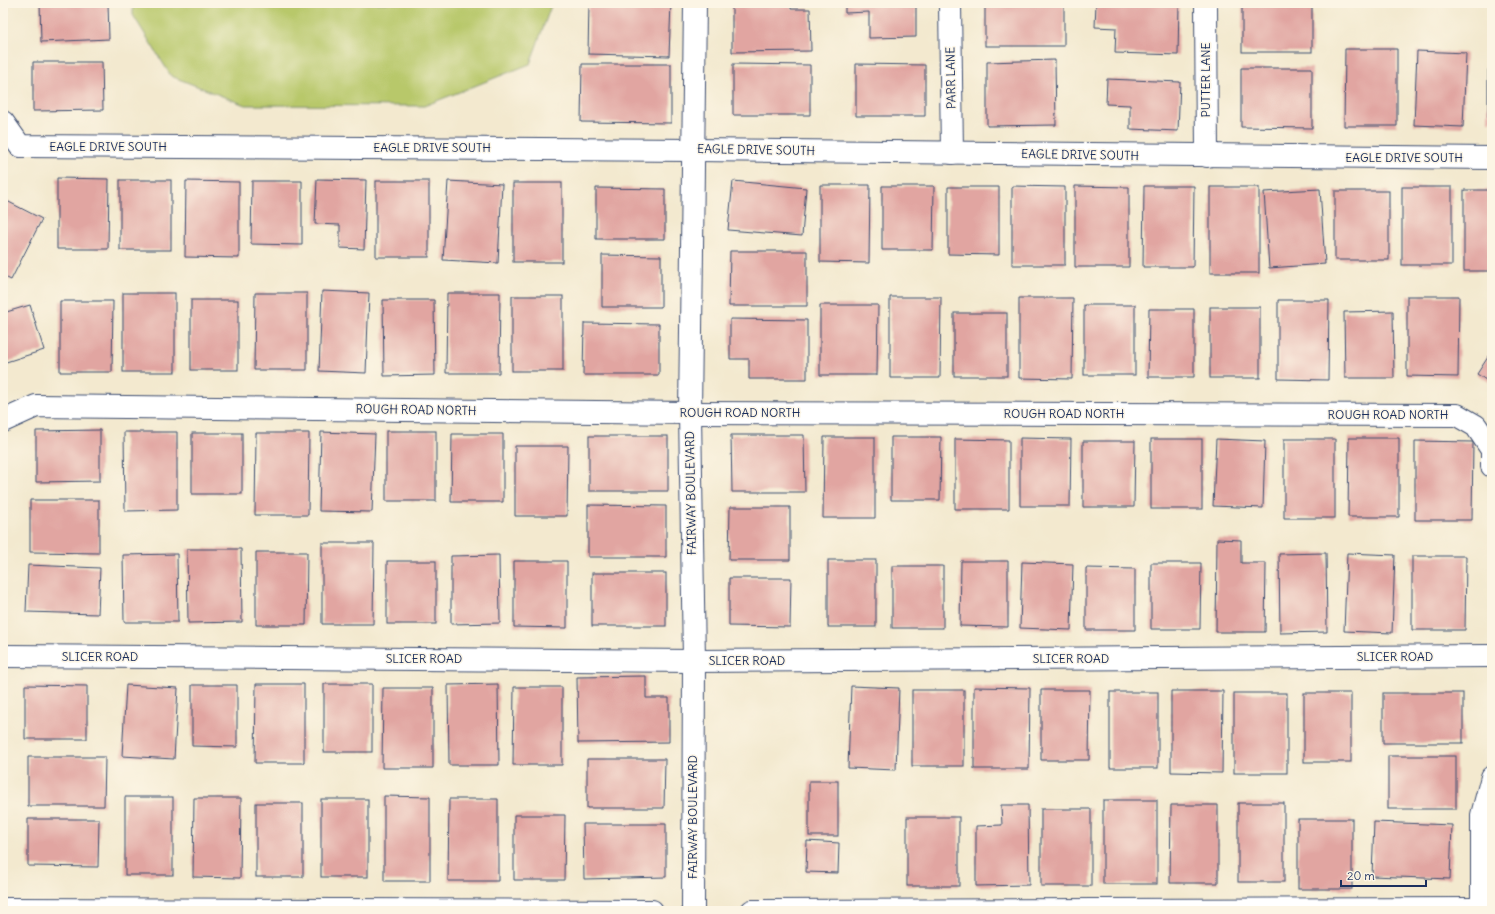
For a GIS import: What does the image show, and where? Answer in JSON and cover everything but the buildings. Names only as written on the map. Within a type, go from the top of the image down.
[{"type":"street","name":"FAIRWAY BOULEVARD","points":[[693,911],[694,661],[690,413],[695,3]]},
{"type":"street","name":"PARR LANE","points":[[950,3],[952,153]]},
{"type":"street","name":"PUTTER LANE","points":[[1206,3],[1207,156]]},
{"type":"street","name":"EAGLE DRIVE SOUTH","points":[[3,122],[20,146],[694,150],[1492,158]]},
{"type":"street","name":"ROUGH ROAD NORTH","points":[[3,421],[36,406],[690,413],[1457,415],[1476,426],[1492,450],[1492,466]]},
{"type":"street","name":"SLICER ROAD","points":[[3,656],[694,661],[1492,656]]},
{"type":"street","points":[[752,911],[1482,910],[1482,815],[1492,777]]},
{"type":"street","points":[[3,909],[652,911]]},
{"type":"green space","points":[[133,3],[552,3],[530,64],[424,106],[245,105],[171,76],[133,15]]}]
